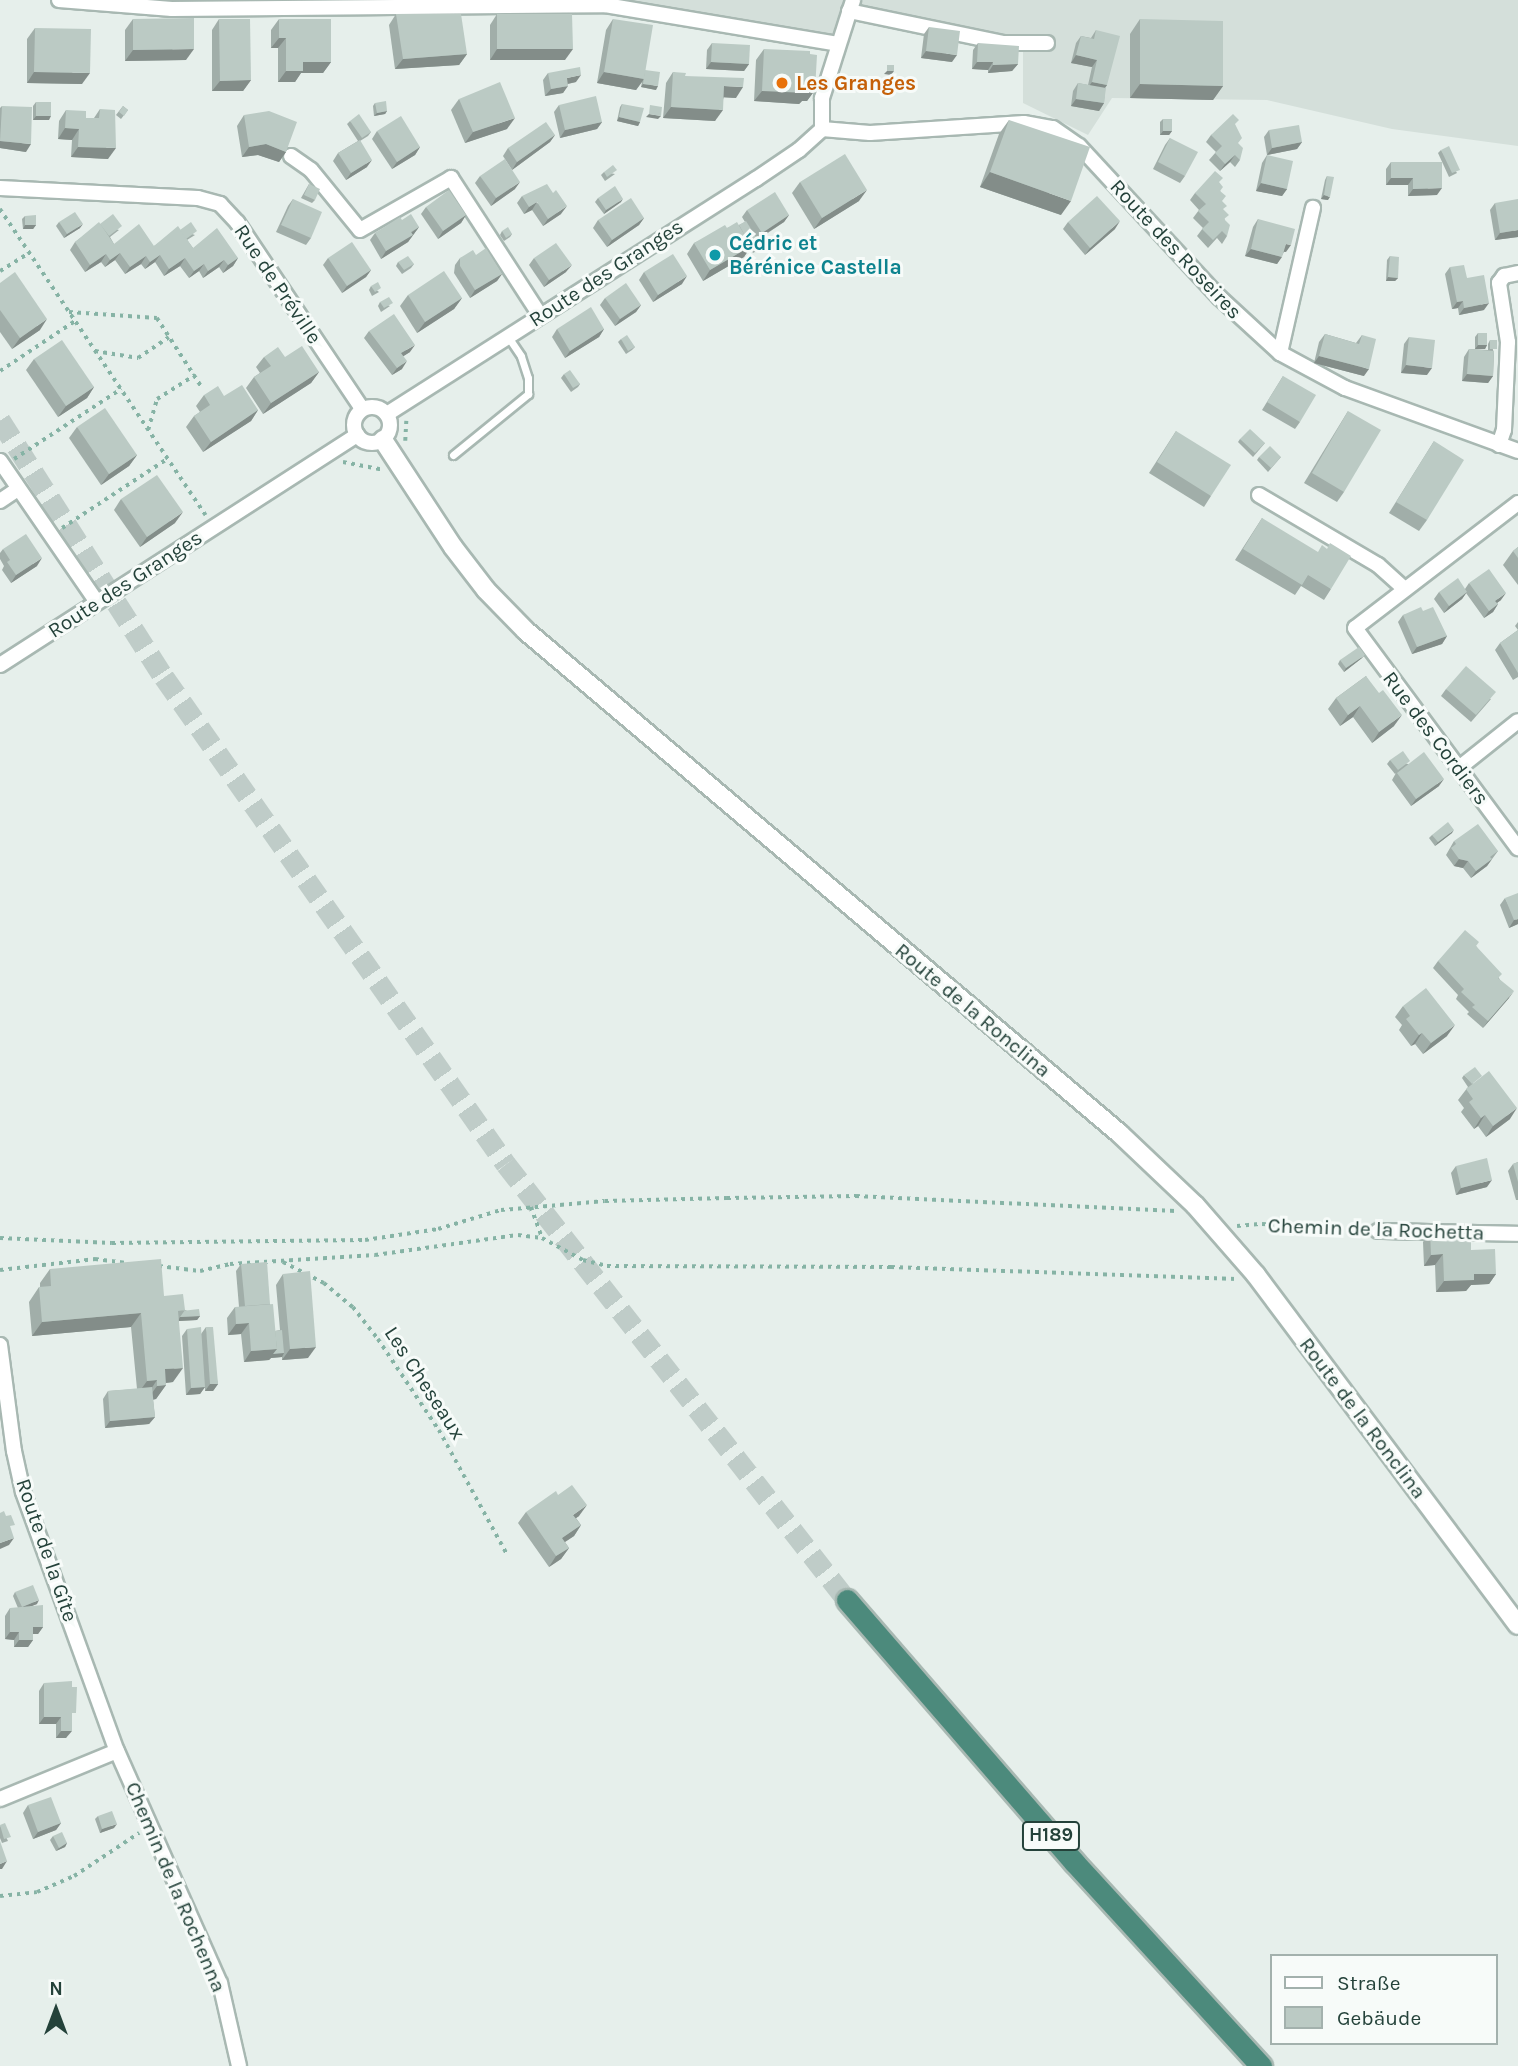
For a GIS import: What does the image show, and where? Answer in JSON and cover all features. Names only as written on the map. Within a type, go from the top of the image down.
[{"type":"highway","name":"H189","points":[[847,1600],[1074,1862],[1261,2066]]},
{"type":"street","points":[[59,0],[173,9],[605,5],[838,44]]},
{"type":"street","points":[[822,129],[822,98],[851,6],[1004,43],[1047,43]]},
{"type":"street","name":"Route des Roseires","points":[[822,129],[870,133],[1024,122],[1054,128],[1079,146],[1219,297],[1280,354],[1345,388],[1518,452]]},
{"type":"street","name":"Route des Granges","points":[[387,414],[540,314],[756,179],[799,150],[822,129]]},
{"type":"street","points":[[291,156],[311,170],[360,230],[451,178],[540,314]]},
{"type":"street","name":"Rue de Préville","points":[[0,188],[198,198],[220,204],[237,222],[362,409]]},
{"type":"street","points":[[1280,354],[1313,208]]},
{"type":"street","points":[[1499,445],[1513,385],[1499,283],[1504,275],[1518,273]]},
{"type":"street","points":[[373,406],[387,414],[390,429],[383,440],[369,443],[357,435],[354,421],[362,409],[373,406]]},
{"type":"street","name":"Route des Granges","points":[[0,666],[357,435]]},
{"type":"street","name":"Route de la Ronclina","points":[[383,440],[453,547],[486,590],[526,631],[1119,1133],[1195,1205],[1256,1275],[1518,1625]]},
{"type":"street","points":[[5,461],[18,489],[97,602]]},
{"type":"street","points":[[0,501],[18,489]]},
{"type":"street","points":[[1259,495],[1378,565],[1405,589],[1518,503]]},
{"type":"street","name":"Rue des Cordiers","points":[[1405,589],[1354,628],[1518,848]]},
{"type":"street","points":[[1459,768],[1518,721]]},
{"type":"street","name":"Chemin de la Rochetta","points":[[1378,1231],[1518,1234]]},
{"type":"street","name":"Route de la Gîte","points":[[0,1345],[14,1451],[23,1492],[117,1751]]},
{"type":"street","points":[[0,1799],[117,1751]]},
{"type":"street","name":"Chemin de la Rochenna","points":[[117,1751],[220,1983],[239,2066]]},
{"type":"lane","points":[[453,455],[528,394],[528,378],[521,356],[508,337]]},
{"type":"path","points":[[0,209],[209,519]]},
{"type":"path","points":[[0,271],[29,253]]},
{"type":"path","points":[[69,312],[157,318],[201,386]]},
{"type":"path","points":[[0,371],[75,321]]},
{"type":"path","points":[[95,351],[138,358],[169,337]]},
{"type":"path","points":[[148,430],[157,399],[195,375]]},
{"type":"path","points":[[5,461],[121,389]]},
{"type":"path","points":[[333,449],[341,462],[388,471],[400,464]]},
{"type":"path","points":[[57,531],[167,459]]},
{"type":"path","points":[[0,1238],[112,1243],[365,1240],[438,1229],[500,1210],[605,1201],[856,1196],[1186,1211],[1195,1205]]},
{"type":"path","points":[[531,1207],[542,1238]]},
{"type":"path","name":"Chemin de la Rochetta","points":[[1233,1226],[1270,1225],[1378,1231]]},
{"type":"path","points":[[148,1265],[200,1271],[230,1264],[375,1255],[518,1235],[542,1238],[583,1260],[607,1266],[891,1267],[1230,1280],[1256,1275]]},
{"type":"path","points":[[0,1270],[95,1259],[135,1263]]},
{"type":"path","name":"Les Cheseaux","points":[[281,1261],[324,1283],[353,1307],[378,1339],[439,1430],[507,1554]]},
{"type":"path","points":[[0,1896],[37,1892],[75,1876],[151,1824]]},
{"type":"shaded area","points":[[580,0],[1518,0],[1518,146],[1392,129],[1267,100],[1112,98],[1088,135],[1023,103],[1023,47],[850,11],[838,44]]},
{"type":"building","points":[[396,14],[461,14],[467,54],[403,59]]},
{"type":"building","points":[[497,14],[572,14],[573,49],[497,49]]},
{"type":"building","points":[[194,18],[194,49],[133,50],[133,19]]},
{"type":"building","points":[[219,19],[250,19],[251,80],[220,81]]},
{"type":"building","points":[[279,19],[331,19],[331,62],[303,62],[303,71],[286,71],[286,38],[279,38]]},
{"type":"building","points":[[613,19],[653,25],[644,79],[604,72]]},
{"type":"building","points":[[1140,19],[1223,21],[1223,86],[1140,84]]},
{"type":"building","points":[[929,27],[960,31],[957,55],[926,51]]},
{"type":"building","points":[[35,28],[91,29],[90,73],[34,72]]},
{"type":"building","points":[[1096,30],[1120,36],[1107,85],[1092,82],[1097,60],[1076,55],[1081,36],[1094,39]]},
{"type":"building","points":[[712,43],[750,45],[749,64],[711,62]]},
{"type":"building","points":[[978,43],[1019,46],[1018,64],[993,65],[993,62],[977,62]]},
{"type":"building","name":"Les Granges","points":[[764,49],[810,51],[810,54],[817,55],[815,90],[807,90],[807,93],[762,91]]},
{"type":"building","points":[[887,65],[894,65],[894,71],[887,71]]},
{"type":"building","points":[[580,67],[581,75],[567,78],[568,86],[551,89],[548,73]]},
{"type":"building","points":[[645,70],[660,72],[658,86],[643,84]]},
{"type":"building","points":[[673,72],[686,73],[685,76],[744,78],[743,87],[724,86],[723,110],[671,107]]},
{"type":"building","points":[[500,82],[515,118],[473,132],[459,99]]},
{"type":"building","points":[[1078,83],[1106,88],[1104,103],[1076,99]]},
{"type":"building","points":[[596,96],[602,122],[565,130],[559,105]]},
{"type":"building","points":[[386,101],[387,111],[377,113],[375,103]]},
{"type":"building","points":[[36,102],[51,102],[51,116],[36,116]]},
{"type":"building","points":[[622,104],[644,108],[640,122],[619,117]]},
{"type":"building","points":[[650,105],[662,107],[661,116],[649,114]]},
{"type":"building","points":[[2,106],[32,107],[31,144],[0,141]]},
{"type":"building","points":[[123,106],[128,110],[124,116],[119,112]]},
{"type":"building","points":[[100,109],[115,110],[116,148],[78,147],[79,129],[65,128],[66,110],[86,111],[86,118],[99,118]]},
{"type":"building","points":[[269,111],[297,122],[286,152],[266,144],[249,147],[244,115]]},
{"type":"building","points":[[359,114],[371,132],[362,138],[350,121]]},
{"type":"building","points":[[1233,114],[1239,120],[1235,124],[1242,138],[1238,143],[1243,148],[1240,160],[1235,155],[1225,164],[1215,153],[1222,146],[1211,135]]},
{"type":"building","points":[[401,116],[420,147],[397,162],[377,131]]},
{"type":"building","points":[[1163,119],[1172,119],[1172,131],[1163,131]]},
{"type":"building","points":[[1009,120],[1090,147],[1071,201],[990,172]]},
{"type":"building","points":[[546,122],[555,135],[517,162],[508,148]]},
{"type":"building","points":[[1299,125],[1302,142],[1272,148],[1269,130]]},
{"type":"building","points":[[1170,138],[1198,152],[1185,176],[1158,162]]},
{"type":"building","points":[[360,140],[372,160],[351,173],[338,153]]},
{"type":"building","points":[[1449,146],[1460,170],[1452,173],[1441,150]]},
{"type":"building","points":[[845,154],[867,190],[822,218],[800,182]]},
{"type":"building","points":[[1267,155],[1293,161],[1287,189],[1261,183]]},
{"type":"building","points":[[505,159],[520,182],[496,198],[480,176]]},
{"type":"building","points":[[1391,162],[1442,162],[1442,188],[1413,189],[1413,178],[1391,178]]},
{"type":"building","points":[[613,165],[617,170],[607,177],[604,172]]},
{"type":"building","points":[[1215,171],[1223,178],[1219,182],[1223,187],[1220,191],[1226,196],[1222,201],[1227,206],[1223,209],[1229,215],[1224,219],[1230,225],[1227,236],[1222,231],[1213,240],[1202,229],[1209,222],[1198,211],[1206,204],[1195,193]]},
{"type":"building","points":[[1327,176],[1334,177],[1330,197],[1324,195]]},
{"type":"building","points":[[309,184],[320,189],[315,200],[304,195]]},
{"type":"building","points":[[547,184],[553,193],[556,190],[567,206],[548,219],[537,202],[529,207],[522,196]]},
{"type":"building","points":[[615,186],[623,199],[606,210],[598,198]]},
{"type":"building","points":[[449,190],[466,215],[443,231],[426,207]]},
{"type":"building","points":[[775,192],[789,215],[762,233],[747,210]]},
{"type":"building","points":[[1097,196],[1120,221],[1090,248],[1068,222]]},
{"type":"building","points":[[631,198],[644,218],[612,240],[598,220]]},
{"type":"building","points":[[293,199],[322,212],[311,238],[281,225]]},
{"type":"building","points":[[1518,199],[1518,230],[1500,233],[1495,203]]},
{"type":"building","points":[[75,212],[83,224],[67,234],[59,222]]},
{"type":"building","points":[[113,214],[122,226],[109,236],[100,224]]},
{"type":"building","points":[[411,214],[419,227],[411,232],[413,235],[386,251],[375,233],[400,217],[402,220]]},
{"type":"building","points":[[36,215],[36,225],[25,225],[25,216]]},
{"type":"building","points":[[1258,219],[1295,229],[1291,245],[1286,244],[1282,257],[1251,249]]},
{"type":"building","points":[[746,221],[756,237],[748,241],[739,225]]},
{"type":"building","points":[[99,222],[114,244],[139,224],[154,246],[178,226],[193,248],[217,228],[238,258],[228,265],[224,260],[208,271],[204,264],[194,271],[185,258],[169,269],[160,255],[150,262],[146,256],[130,267],[120,253],[110,260],[106,254],[90,265],[75,242]]},
{"type":"building","points":[[191,222],[197,231],[186,239],[180,230]]},
{"type":"building","name":"Cédric et Bérénice Castella","points":[[737,222],[751,246],[710,270],[694,243],[725,225],[727,228]]},
{"type":"building","points":[[508,227],[512,234],[506,238],[502,231]]},
{"type":"building","points":[[758,238],[763,245],[756,249],[751,243]]},
{"type":"building","points":[[352,242],[371,270],[347,286],[328,258]]},
{"type":"building","points":[[556,243],[572,265],[549,280],[534,258]]},
{"type":"building","points":[[486,248],[502,274],[475,290],[460,266],[460,258],[473,250],[476,255]]},
{"type":"building","points":[[673,254],[687,276],[658,295],[644,272]]},
{"type":"building","points":[[408,256],[414,264],[404,270],[398,262]]},
{"type":"building","points":[[1390,256],[1399,257],[1398,278],[1388,277]]},
{"type":"building","points":[[1464,265],[1467,278],[1484,275],[1489,303],[1464,308],[1463,301],[1457,302],[1450,267]]},
{"type":"building","points":[[444,271],[462,298],[425,322],[408,295]]},
{"type":"building","points":[[15,272],[47,319],[20,338],[0,310],[0,283]]},
{"type":"building","points":[[378,282],[381,288],[375,292],[371,286]]},
{"type":"building","points":[[626,283],[641,305],[620,319],[605,298]]},
{"type":"building","points":[[389,297],[393,303],[384,308],[380,302]]},
{"type":"building","points":[[591,307],[604,329],[570,351],[557,329]]},
{"type":"building","points":[[394,314],[415,345],[401,353],[407,361],[397,368],[369,331]]},
{"type":"building","points":[[1478,333],[1487,333],[1487,345],[1478,345]]},
{"type":"building","points":[[1325,334],[1359,344],[1362,335],[1376,339],[1369,369],[1319,356]]},
{"type":"building","points":[[627,335],[635,347],[628,351],[621,339]]},
{"type":"building","points":[[1409,337],[1435,340],[1432,368],[1406,365]]},
{"type":"building","points":[[62,340],[94,387],[66,406],[34,359]]},
{"type":"building","points":[[1490,340],[1497,340],[1497,349],[1490,349]]},
{"type":"building","points":[[302,346],[319,372],[271,403],[254,377],[271,366],[264,357],[278,347],[285,357]]},
{"type":"building","points":[[1469,349],[1494,351],[1493,376],[1467,374]]},
{"type":"building","points":[[570,370],[580,384],[573,388],[564,374]]},
{"type":"building","points":[[1283,376],[1316,395],[1300,422],[1267,402]]},
{"type":"building","points":[[242,385],[258,410],[211,442],[194,416],[210,405],[204,395],[218,386],[224,396]]},
{"type":"building","points":[[105,408],[137,455],[109,474],[77,427]]},
{"type":"building","points":[[1348,411],[1381,430],[1344,492],[1312,473]]},
{"type":"building","points":[[1250,429],[1265,443],[1255,453],[1240,439]]},
{"type":"building","points":[[1176,431],[1231,465],[1211,496],[1157,462]]},
{"type":"building","points":[[1434,441],[1464,460],[1427,520],[1396,502]]},
{"type":"building","points":[[1270,446],[1281,457],[1271,468],[1259,457]]},
{"type":"building","points":[[157,475],[183,512],[147,537],[121,499]]},
{"type":"building","points":[[1262,518],[1318,552],[1322,545],[1327,549],[1330,543],[1351,556],[1331,589],[1308,575],[1302,585],[1243,549]]},
{"type":"building","points":[[26,534],[42,558],[16,575],[7,562],[10,560],[3,549]]},
{"type":"building","points":[[1489,569],[1506,593],[1495,601],[1498,604],[1489,611],[1469,583]]},
{"type":"building","points":[[1458,578],[1467,592],[1449,606],[1439,592]]},
{"type":"building","points":[[1421,607],[1423,611],[1433,607],[1447,636],[1417,647],[1403,615]]},
{"type":"building","points":[[1518,630],[1518,673],[1500,643]]},
{"type":"building","points":[[1359,647],[1365,655],[1346,668],[1340,660]]},
{"type":"building","points":[[1466,666],[1496,692],[1476,715],[1446,689]]},
{"type":"building","points":[[1366,676],[1379,693],[1383,690],[1402,715],[1379,732],[1360,706],[1348,715],[1336,698]]},
{"type":"building","points":[[1403,751],[1410,761],[1398,770],[1390,760]]},
{"type":"building","points":[[1424,752],[1444,779],[1416,799],[1397,773]]},
{"type":"building","points":[[1448,822],[1454,830],[1438,842],[1432,835]]},
{"type":"building","points":[[1478,824],[1498,851],[1476,871],[1468,861],[1459,859],[1451,848],[1456,844],[1454,841]]},
{"type":"building","points":[[1518,893],[1518,919],[1514,920],[1505,898]]},
{"type":"building","points":[[1465,930],[1479,942],[1476,946],[1502,974],[1498,978],[1514,991],[1488,1021],[1472,1007],[1475,1005],[1461,992],[1464,989],[1438,961]]},
{"type":"building","points":[[1426,988],[1455,1025],[1431,1043],[1422,1033],[1419,1035],[1406,1019],[1410,1016],[1403,1006]]},
{"type":"building","points":[[1475,1067],[1482,1076],[1472,1084],[1464,1075]]},
{"type":"building","points":[[1489,1071],[1517,1108],[1493,1126],[1485,1115],[1481,1118],[1469,1102],[1473,1099],[1466,1089]]},
{"type":"building","points":[[1487,1158],[1492,1180],[1461,1188],[1456,1166]]},
{"type":"building","points":[[1518,1162],[1518,1182],[1513,1164]]},
{"type":"building","points":[[1471,1230],[1471,1250],[1495,1249],[1496,1274],[1474,1274],[1474,1280],[1444,1281],[1443,1254],[1431,1255],[1430,1231]]},
{"type":"building","points":[[161,1259],[164,1296],[183,1294],[185,1310],[178,1311],[183,1368],[165,1369],[166,1385],[157,1386],[157,1380],[147,1381],[141,1313],[42,1322],[39,1287],[51,1286],[50,1269]]},
{"type":"building","points":[[267,1262],[270,1304],[245,1306],[241,1264]]},
{"type":"building","points":[[310,1271],[316,1347],[290,1349],[283,1274]]},
{"type":"building","points":[[273,1304],[277,1349],[251,1351],[249,1323],[236,1324],[235,1307]]},
{"type":"building","points":[[199,1309],[200,1316],[180,1317],[184,1311]]},
{"type":"building","points":[[201,1327],[205,1387],[191,1388],[187,1329]]},
{"type":"building","points":[[206,1327],[213,1327],[218,1384],[210,1384]]},
{"type":"building","points":[[282,1330],[284,1353],[273,1354],[277,1349],[275,1331]]},
{"type":"building","points":[[152,1387],[155,1417],[110,1421],[108,1391]]},
{"type":"building","points":[[572,1485],[587,1505],[573,1515],[581,1525],[562,1538],[569,1548],[556,1556],[526,1512],[556,1491],[558,1495]]},
{"type":"building","points":[[4,1511],[6,1516],[11,1515],[15,1525],[10,1526],[14,1538],[0,1543],[0,1513]]},
{"type":"building","points":[[33,1585],[39,1600],[22,1607],[15,1592]]},
{"type":"building","points":[[43,1605],[43,1627],[33,1627],[33,1640],[19,1640],[19,1632],[10,1632],[10,1608]]},
{"type":"building","points":[[72,1681],[72,1687],[77,1687],[76,1713],[72,1713],[72,1731],[61,1731],[61,1717],[44,1717],[44,1683]]},
{"type":"building","points":[[51,1797],[61,1823],[38,1832],[28,1805]]},
{"type":"building","points":[[112,1811],[117,1824],[102,1829],[98,1816]]},
{"type":"building","points":[[5,1823],[11,1837],[4,1839],[0,1825]]},
{"type":"building","points":[[62,1832],[67,1843],[59,1848],[53,1836]]},
{"type":"building","points":[[0,1841],[7,1861],[0,1864]]},
{"type":"tunnel","points":[[0,420],[164,677],[506,1164],[847,1600]]},
{"type":"place","name":"Les Granges","points":[[782,83]]},
{"type":"place","name":"Cédric et Bérénice Castella","points":[[715,255]]}]
